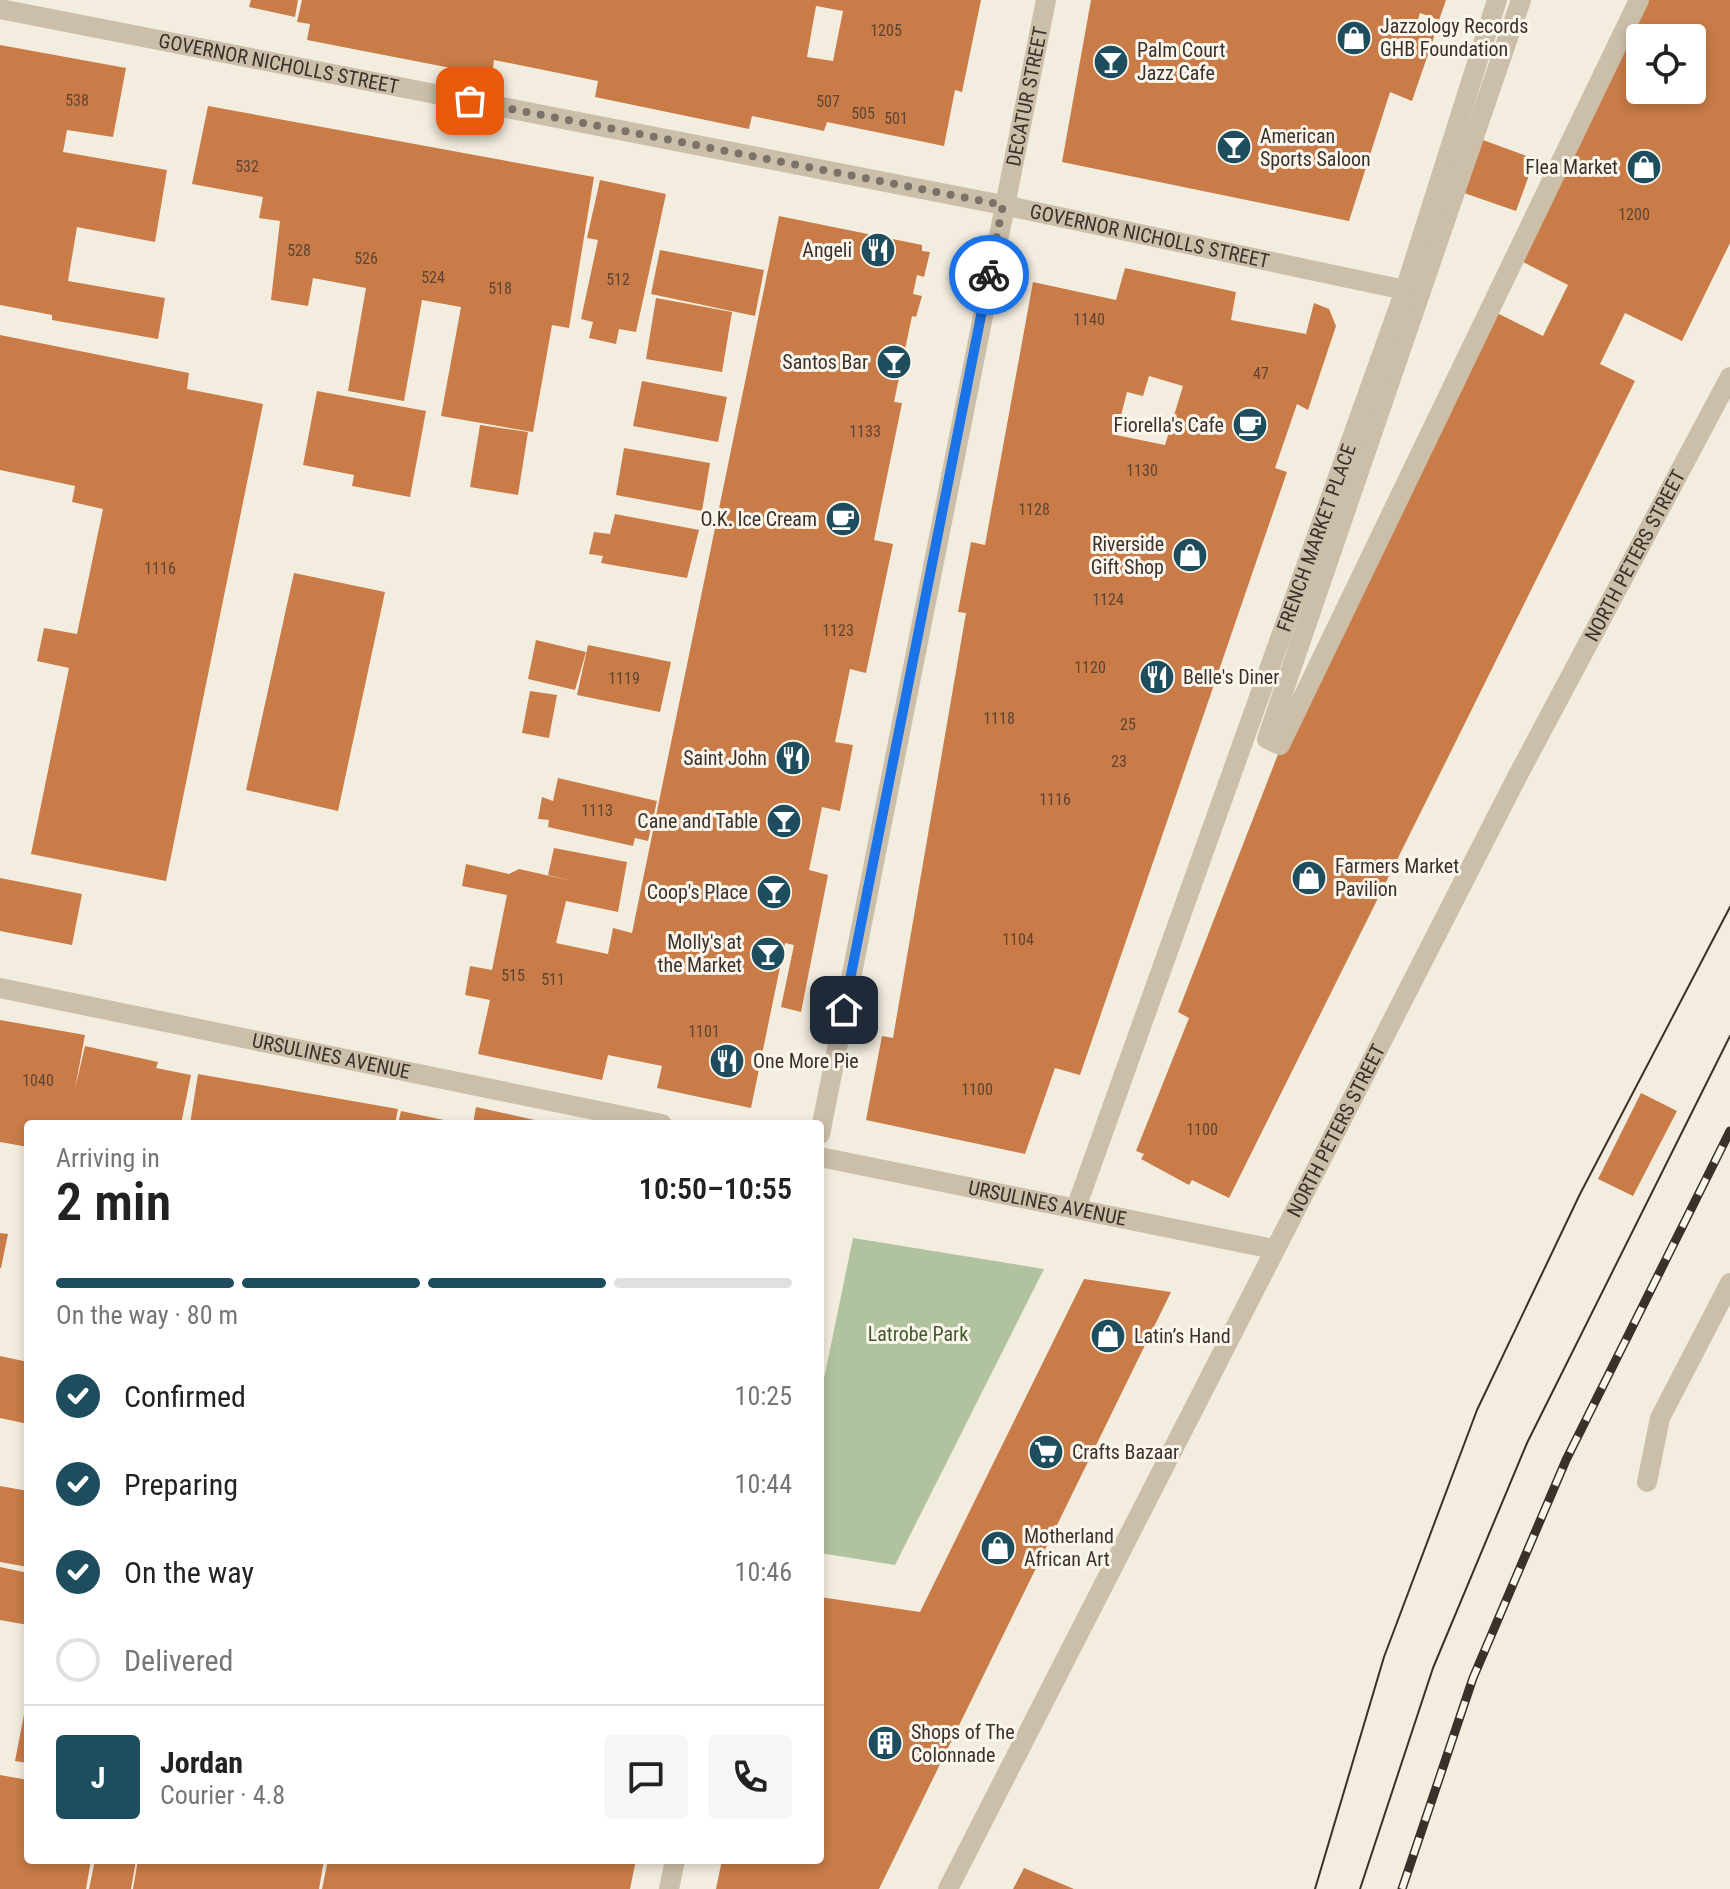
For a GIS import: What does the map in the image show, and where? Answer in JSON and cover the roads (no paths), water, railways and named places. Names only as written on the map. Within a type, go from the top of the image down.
[{"type":"street","name":"DECATUR STREET","points":[[823,1120],[1046,0]]},
{"type":"street","name":"FRENCH MARKET PLACE","points":[[1076,1208],[1405,290],[1497,0]]},
{"type":"street","points":[[1521,0],[1267,739],[1280,745],[1639,0]]},
{"type":"street","name":"GOVERNOR NICHOLLS STREET","points":[[0,9],[1003,205],[1405,290]]},
{"type":"street","name":"NORTH PETERS STREET","points":[[948,1889],[1273,1249],[1628,564],[1730,377]]},
{"type":"street","name":"URSULINES AVENUE","points":[[0,988],[643,1120]]},
{"type":"street","name":"URSULINES AVENUE","points":[[824,1158],[1273,1249]]},
{"type":"street","points":[[1647,1482],[1660,1418],[1730,1283]]},
{"type":"street","points":[[669,1889],[674,1864]]},
{"type":"tram line","points":[[1315,1889],[1384,1657],[1477,1410],[1580,1194],[1730,907]]},
{"type":"tram line","points":[[1360,1889],[1433,1668],[1527,1443],[1730,1036]]},
{"type":"railway","points":[[1402,1889],[1473,1678],[1566,1460],[1730,1131]]},
{"type":"place","name":"Jazzology Records GHB Foundation","points":[[1354,38]]},
{"type":"place","name":"Palm Court Jazz Cafe","points":[[1111,62]]},
{"type":"place","name":"American Sports Saloon","points":[[1234,147]]},
{"type":"place","name":"Flea Market","points":[[1644,167]]},
{"type":"place","name":"Angeli","points":[[878,250]]},
{"type":"place","name":"Santos Bar","points":[[894,362]]},
{"type":"place","name":"Fiorella's Cafe","points":[[1250,425]]},
{"type":"place","name":"O.K. Ice Cream","points":[[843,519]]},
{"type":"place","name":"Riverside Gift Shop","points":[[1190,555]]},
{"type":"place","name":"Belle's Diner","points":[[1157,677]]},
{"type":"place","name":"Saint John","points":[[793,758]]},
{"type":"place","name":"Cane and Table","points":[[784,821]]},
{"type":"place","name":"Farmers Market Pavilion","points":[[1309,878]]},
{"type":"place","name":"Coop's Place","points":[[774,892]]},
{"type":"place","name":"Molly's at the Market","points":[[768,954]]},
{"type":"place","name":"One More Pie","points":[[727,1061]]},
{"type":"place","name":"Latin’s Hand","points":[[1108,1336]]},
{"type":"place","name":"Crafts Bazaar","points":[[1046,1452]]},
{"type":"place","name":"Motherland African Art","points":[[998,1548]]},
{"type":"place","name":"Shops of The Colonnade","points":[[885,1743]]},
{"type":"park label","name":"Latrobe Park","points":[[918,1334]]}]
